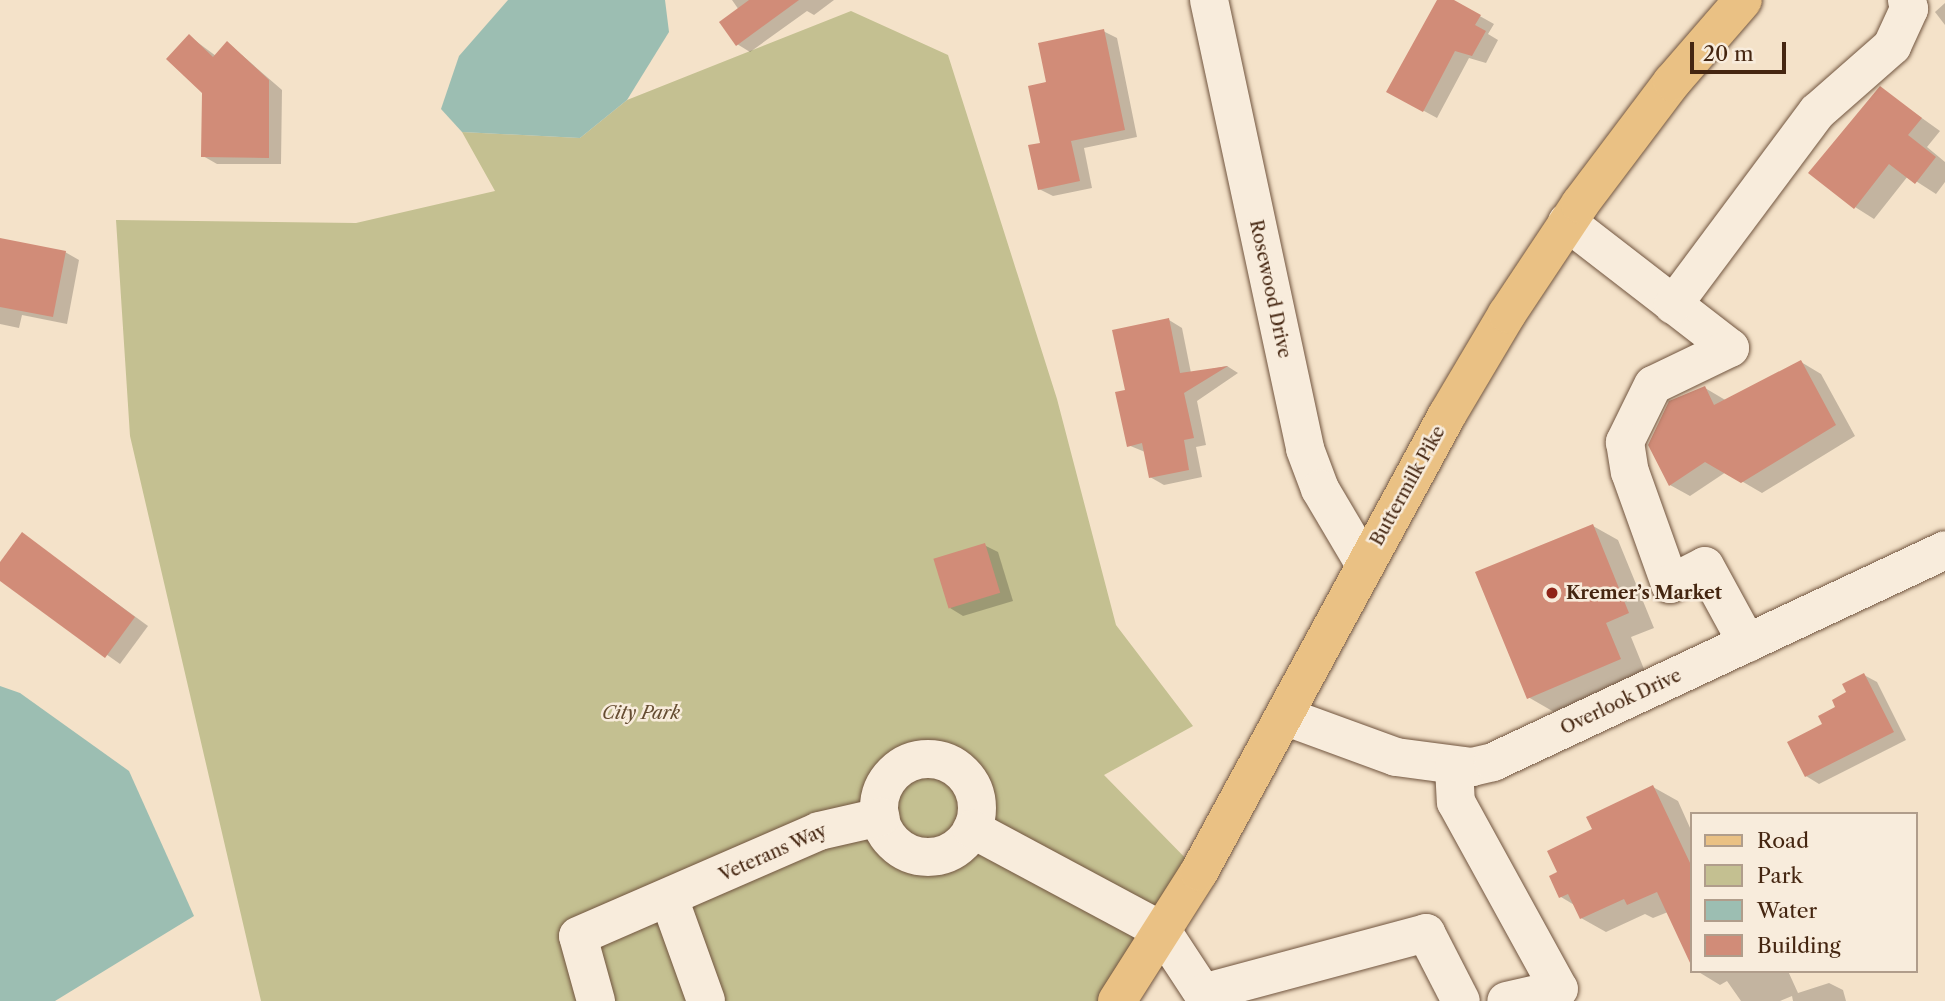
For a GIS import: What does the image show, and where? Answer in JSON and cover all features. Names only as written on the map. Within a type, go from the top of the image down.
[{"type":"main road","name":"Buttermilk Pike","points":[[1117,1001],[1162,931],[1284,716],[1480,359],[1567,222],[1672,82],[1743,0]]},
{"type":"street","name":"Rosewood Drive","points":[[1209,0],[1305,449],[1320,489],[1366,565]]},
{"type":"street","points":[[1673,305],[1817,112],[1892,46],[1909,9],[1907,0]]},
{"type":"street","points":[[1567,222],[1730,348],[1653,385],[1625,442],[1630,472],[1670,584],[1705,566],[1747,643]]},
{"type":"street","name":"Overlook Drive","points":[[1284,716],[1396,757],[1454,767],[1493,762],[1945,550]]},
{"type":"street","points":[[941,761],[968,780],[977,812],[972,829],[951,851],[922,857],[894,844],[880,817],[884,788],[894,774],[914,762],[941,761]]},
{"type":"street","points":[[1454,767],[1456,802],[1559,989],[1506,1001]]},
{"type":"street","name":"Veterans Way","points":[[596,1001],[578,936],[819,831],[880,817]]},
{"type":"street","points":[[972,829],[1162,931],[1207,997],[1426,933],[1461,1001]]},
{"type":"street","points":[[669,898],[706,1001]]},
{"type":"green space","name":"City Park","points":[[851,11],[948,55],[1057,399],[1116,625],[1193,726],[1104,775],[1199,872],[1117,1001],[261,1001],[130,436],[116,220],[356,223],[495,191],[462,132],[580,138],[627,100]]},
{"type":"water","points":[[508,0],[665,0],[669,32],[627,100],[580,138],[462,132],[441,109],[459,56]]},
{"type":"water","points":[[0,686],[20,693],[129,771],[194,916],[55,1001],[0,1001]]},
{"type":"building","points":[[749,0],[799,0],[736,46],[719,22]]},
{"type":"building","points":[[1437,0],[1454,0],[1481,15],[1475,25],[1486,31],[1472,56],[1455,51],[1423,112],[1386,92]]},
{"type":"building","points":[[1104,29],[1125,130],[1071,141],[1080,181],[1038,190],[1028,145],[1040,143],[1028,86],[1046,82],[1038,43]]},
{"type":"building","points":[[189,34],[213,57],[227,41],[269,80],[269,158],[201,157],[202,93],[166,59]]},
{"type":"building","points":[[1880,86],[1922,118],[1908,135],[1936,157],[1915,184],[1889,164],[1854,209],[1808,173]]},
{"type":"building","points":[[0,238],[66,251],[53,317],[0,307]]},
{"type":"building","points":[[1169,318],[1180,373],[1228,366],[1184,393],[1194,438],[1184,440],[1189,470],[1149,478],[1142,443],[1127,447],[1115,392],[1125,390],[1112,330]]},
{"type":"building","points":[[1801,360],[1836,425],[1741,483],[1705,462],[1669,486],[1648,445],[1669,401],[1705,386],[1714,405]]},
{"type":"building","name":"Kremer’s Market","points":[[1593,524],[1629,613],[1606,623],[1621,659],[1527,699],[1475,572]]},
{"type":"building","points":[[22,532],[135,617],[105,658],[0,581],[0,562]]},
{"type":"building","points":[[985,543],[1000,593],[949,609],[933,559]]},
{"type":"building","points":[[1864,673],[1894,732],[1805,777],[1787,742],[1822,724],[1818,716],[1835,707],[1832,700],[1846,692],[1842,684]]},
{"type":"building","points":[[1653,785],[1689,861],[1689,961],[1657,892],[1627,905],[1624,899],[1580,919],[1568,894],[1559,898],[1549,876],[1557,872],[1547,851],[1592,829],[1586,817]]},
{"type":"place","name":"Kremer’s Market","points":[[1552,593]]}]
